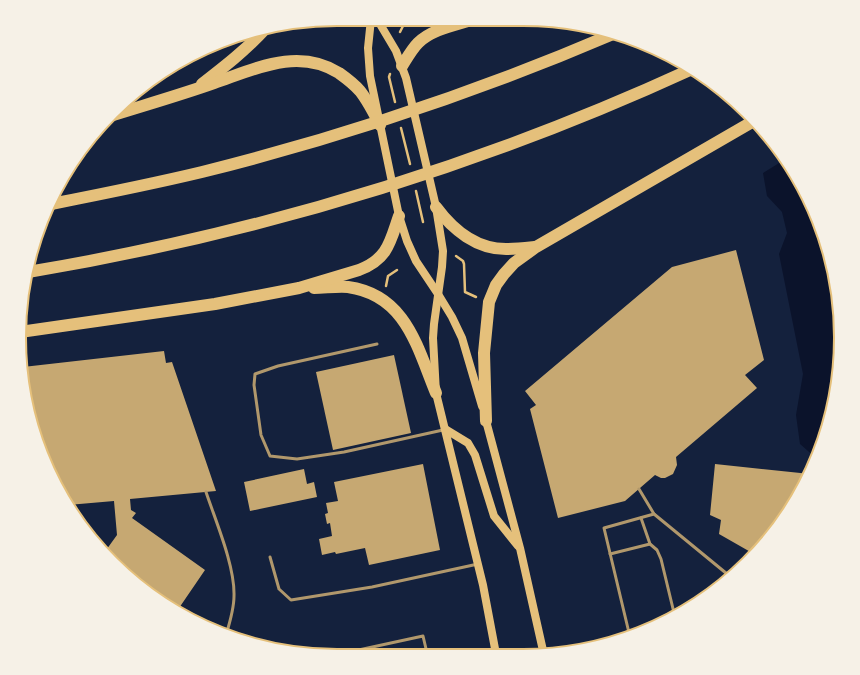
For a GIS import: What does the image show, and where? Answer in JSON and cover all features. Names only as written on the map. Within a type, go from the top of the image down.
[{"type":"highway","points":[[402,66],[419,42],[430,35],[452,26]]},
{"type":"highway","points":[[192,91],[229,63],[258,37]]},
{"type":"highway","points":[[57,203],[201,172],[326,138],[455,96],[605,37]]},
{"type":"highway","points":[[122,112],[269,65],[285,61],[310,61],[334,70],[347,78],[359,90],[380,125]]},
{"type":"highway","points":[[33,271],[124,255],[263,222],[342,200],[470,158],[570,121],[685,72]]},
{"type":"highway","points":[[486,421],[484,353],[488,302],[496,285],[504,274],[514,263],[536,247],[749,124]]},
{"type":"highway","points":[[436,207],[445,219],[456,229],[482,245],[505,249],[536,247]]},
{"type":"highway","points":[[26,331],[215,304],[299,288],[360,270],[368,267],[378,260],[385,252],[399,216]]},
{"type":"highway","points":[[299,288],[353,288],[365,291],[378,297],[393,307],[410,330],[436,393]]},
{"type":"main road","points":[[370,26],[368,48],[369,64],[399,216],[407,241],[416,261],[452,317],[462,338],[520,548],[542,648]]},
{"type":"main road","points":[[381,26],[396,51],[406,78],[436,207],[443,251],[433,338],[436,393],[483,585],[495,649]]},
{"type":"main road","points":[[445,429],[468,443],[475,455],[494,516],[520,548]]},
{"type":"lane","points":[[377,344],[278,366],[255,374],[254,385],[261,436],[270,456],[297,459],[344,452],[445,429]]},
{"type":"lane","points":[[639,489],[654,514],[726,573]]},
{"type":"lane","points":[[206,492],[226,552],[233,585],[233,605],[228,629]]},
{"type":"lane","points":[[628,630],[604,528],[654,514]]},
{"type":"lane","points":[[641,518],[650,544],[657,550],[661,559],[673,610]]},
{"type":"lane","points":[[610,554],[650,544]]},
{"type":"lane","points":[[270,557],[279,589],[291,600],[372,587],[478,564]]},
{"type":"lane","points":[[367,649],[423,636],[426,649]]},
{"type":"path","points":[[400,33],[403,26]]},
{"type":"path","points":[[390,71],[389,77],[396,108]]},
{"type":"path","points":[[400,123],[410,169]]},
{"type":"path","points":[[414,184],[423,222]]},
{"type":"path","points":[[419,223],[427,221]]},
{"type":"path","points":[[456,256],[463,261],[464,264],[465,292],[480,298]]},
{"type":"path","points":[[386,288],[388,276],[397,270]]},
{"type":"water","points":[[781,162],[782,164],[810,218],[828,277],[833,317],[833,358],[828,398],[811,454],[800,444],[796,415],[803,374],[779,254],[787,233],[782,212],[767,196],[763,173]]},
{"type":"building","points":[[736,250],[764,360],[745,375],[757,388],[676,457],[677,465],[673,474],[665,478],[655,475],[625,501],[558,518],[530,409],[536,405],[525,391],[672,267]]},
{"type":"building","points":[[164,351],[166,363],[172,362],[216,491],[130,499],[131,510],[136,513],[132,518],[205,570],[180,606],[164,597],[148,585],[132,572],[108,548],[117,535],[114,501],[74,504],[58,475],[43,438],[32,398],[28,366]]},
{"type":"building","points":[[394,355],[411,433],[333,450],[316,372]]},
{"type":"building","points":[[423,464],[440,550],[369,565],[365,548],[336,554],[335,552],[322,555],[319,539],[332,536],[330,523],[327,524],[325,514],[328,513],[326,503],[338,501],[334,482]]},
{"type":"building","points":[[715,464],[803,473],[782,511],[749,551],[719,534],[721,520],[710,515]]},
{"type":"building","points":[[304,469],[307,484],[314,482],[317,497],[250,511],[244,482]]}]
